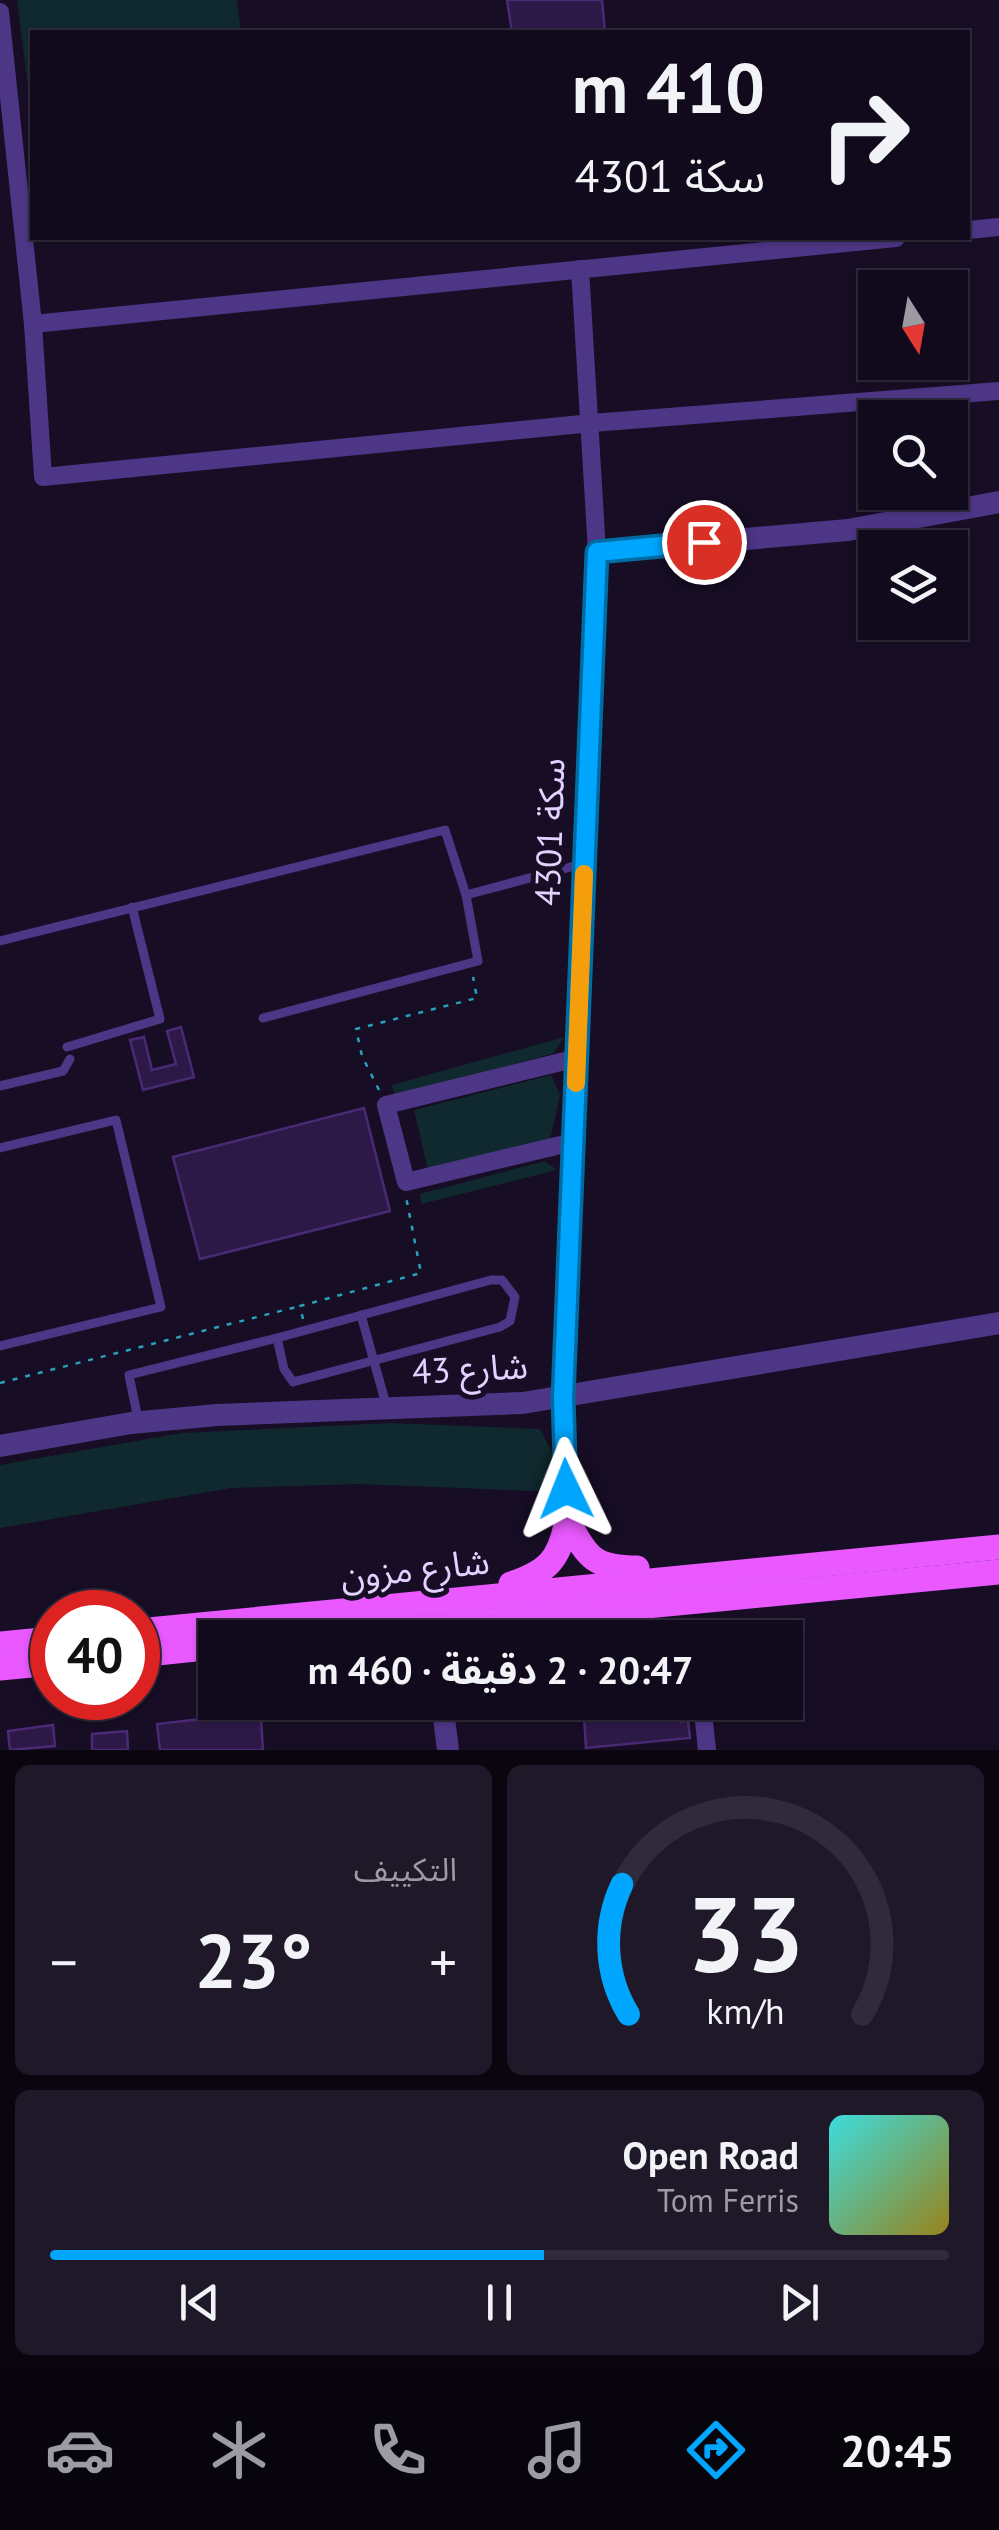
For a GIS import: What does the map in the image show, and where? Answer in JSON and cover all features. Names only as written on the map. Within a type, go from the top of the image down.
[{"type":"main road","points":[[567,1520],[592,1559],[606,1568],[777,1568]]},
{"type":"main road","points":[[466,1599],[539,1575],[554,1563],[562,1547],[567,1520]]},
{"type":"main road","name":"شارع مزون","points":[[160,1629],[999,1547]]},
{"type":"main road","name":"شارع مزون","points":[[492,1620],[999,1572]]},
{"type":"main road","points":[[0,1644],[30,1641]]},
{"type":"main road","points":[[160,1653],[198,1649]]},
{"type":"main road","points":[[0,1668],[30,1665]]},
{"type":"street","points":[[0,12],[33,324],[44,476],[592,423],[999,391]]},
{"type":"street","points":[[970,230],[999,227]]},
{"type":"street","points":[[33,324],[876,240]]},
{"type":"street","points":[[580,269],[597,552],[848,530],[999,502]]},
{"type":"street","name":"سكة 4301","points":[[567,1520],[563,1398],[597,552]]},
{"type":"street","points":[[573,1142],[406,1182],[386,1105],[576,1058]]},
{"type":"street","name":"شارع 43","points":[[0,1446],[138,1422],[563,1398],[999,1323]]},
{"type":"street","points":[[530,1620],[552,1614]]},
{"type":"street","points":[[444,1720],[448,1750]]},
{"type":"street","points":[[704,1720],[707,1750]]},
{"type":"lane","points":[[0,941],[438,829],[450,835],[480,954],[471,965],[263,1018]]},
{"type":"lane","points":[[466,895],[584,863]]},
{"type":"lane","points":[[67,1047],[160,1019],[132,907]]},
{"type":"lane","points":[[0,1086],[63,1071],[70,1059]]},
{"type":"lane","points":[[0,1148],[116,1120],[161,1307],[0,1346]]},
{"type":"lane","points":[[138,1422],[129,1374],[491,1280],[502,1280],[515,1297],[510,1321],[500,1327],[293,1382],[284,1369],[276,1338]]},
{"type":"lane","points":[[361,1315],[386,1408]]},
{"type":"path","points":[[386,1105],[362,1056],[356,1029],[477,998],[471,965]]},
{"type":"path","points":[[0,1383],[421,1274],[406,1206],[406,1182]]},
{"type":"path","points":[[300,1306],[306,1330]]},
{"type":"green space","points":[[17,0],[237,0],[241,30],[30,30],[30,103]]},
{"type":"green space","points":[[564,1037],[554,1053],[396,1098],[392,1085]]},
{"type":"green space","points":[[551,1075],[560,1095],[550,1140],[428,1170],[414,1110]]},
{"type":"green space","points":[[545,1161],[557,1170],[421,1204],[420,1194]]},
{"type":"green space","points":[[390,1423],[540,1429],[556,1460],[558,1492],[360,1484],[231,1488],[0,1528],[0,1465],[182,1433]]},
{"type":"building","points":[[507,0],[602,0],[605,30],[512,30]]},
{"type":"building","points":[[181,1027],[194,1077],[143,1090],[130,1040],[144,1037],[152,1070],[176,1064],[167,1031]]},
{"type":"building","points":[[364,1108],[390,1211],[200,1259],[173,1157]]},
{"type":"building","points":[[198,1719],[261,1720],[263,1750],[160,1750],[157,1724]]},
{"type":"building","points":[[584,1720],[688,1721],[690,1738],[586,1748]]},
{"type":"building","points":[[53,1725],[55,1746],[10,1750],[8,1731]]},
{"type":"building","points":[[127,1731],[128,1750],[92,1750],[92,1734]]},
{"type":"slow traffic","points":[[576,1083],[584,874]]},
{"type":"route","points":[[566,1489],[563,1398],[597,552],[704,542]]}]
